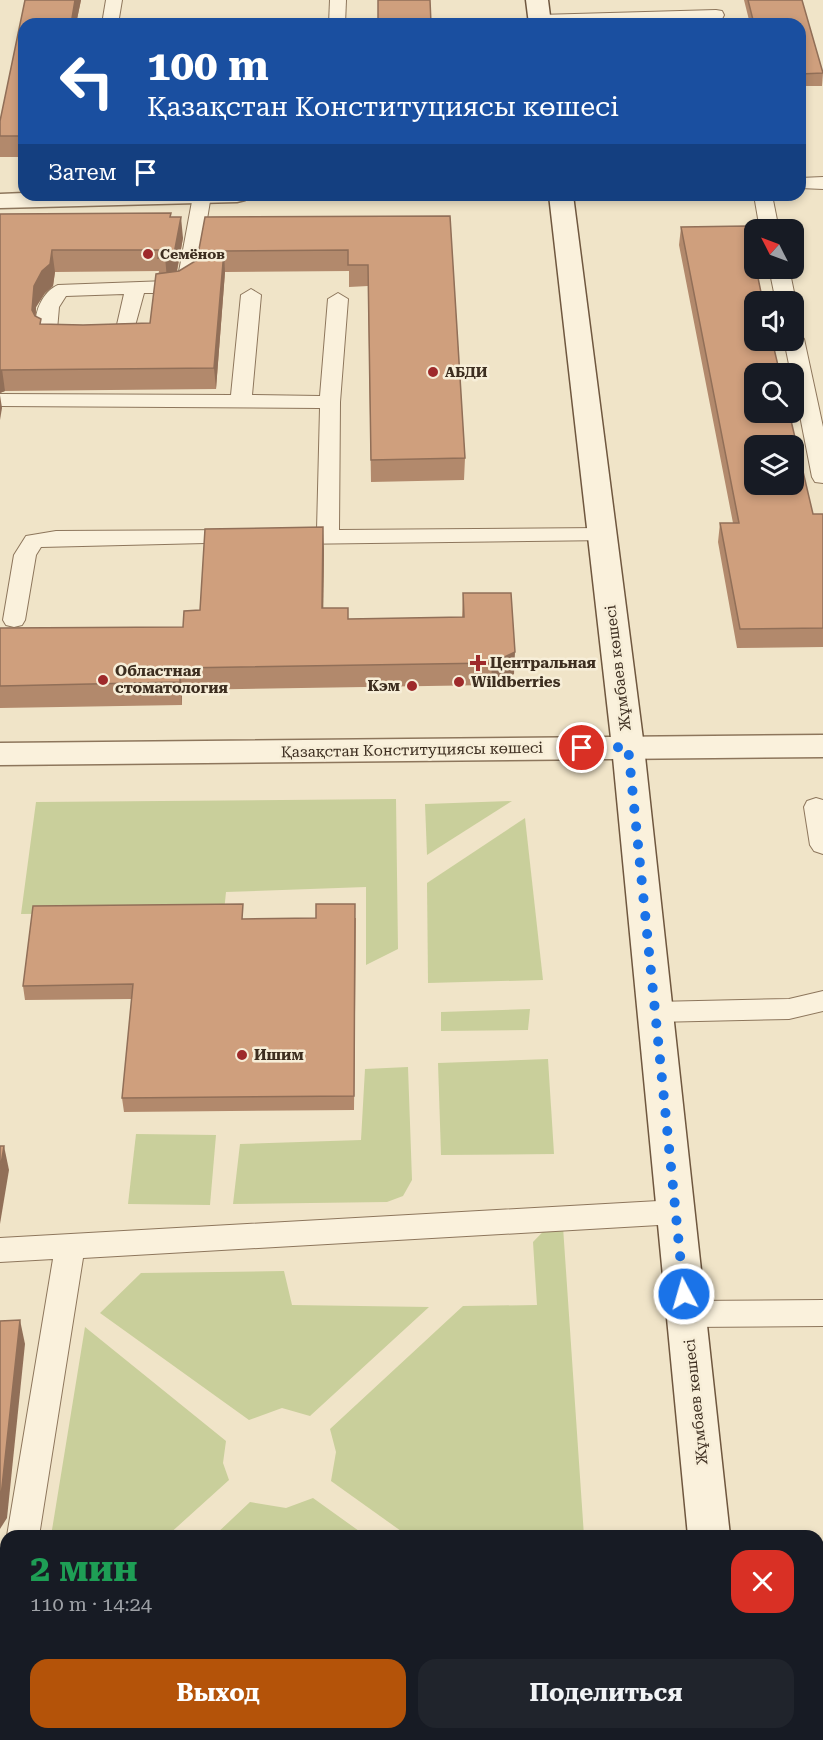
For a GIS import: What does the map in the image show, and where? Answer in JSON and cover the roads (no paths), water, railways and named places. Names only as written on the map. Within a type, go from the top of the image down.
[{"type":"main road","points":[[0,201],[18,201]]},
{"type":"main road","name":"Жұмбаев көшесі","points":[[562,201],[628,747],[708,1530]]},
{"type":"main road","name":"Қазақстан Конституциясы көшесі","points":[[0,754],[823,746]]},
{"type":"lane","points":[[111,18],[114,0]]},
{"type":"lane","points":[[337,18],[338,0]]},
{"type":"lane","points":[[539,15],[716,15]]},
{"type":"lane","points":[[806,183],[823,183]]},
{"type":"lane","points":[[135,288],[125,333],[113,336],[61,337],[47,333],[51,298],[57,291],[177,286],[187,280],[201,201]]},
{"type":"lane","points":[[764,201],[768,219]]},
{"type":"lane","points":[[241,402],[251,295]]},
{"type":"lane","points":[[328,536],[330,402],[338,299]]},
{"type":"lane","points":[[797,351],[823,477]]},
{"type":"lane","points":[[0,400],[330,402]]},
{"type":"lane","points":[[14,620],[25,555],[34,542],[56,538],[602,535]]},
{"type":"lane","points":[[816,807],[823,845]]},
{"type":"lane","points":[[655,1012],[789,1009],[823,1001]]},
{"type":"lane","points":[[0,1250],[676,1212]]},
{"type":"lane","points":[[24,1530],[70,1247]]},
{"type":"lane","points":[[686,1314],[823,1313]]},
{"type":"place","name":"Семёнов","points":[[148,254]]},
{"type":"place","name":"АБДИ","points":[[433,372]]},
{"type":"place","name":"Центральная","points":[[478,663]]},
{"type":"place","name":"Областная стоматология","points":[[103,680]]},
{"type":"place","name":"Wildberries","points":[[459,682]]},
{"type":"place","name":"Кэм","points":[[412,686]]},
{"type":"place","name":"Ишим","points":[[242,1055]]}]
